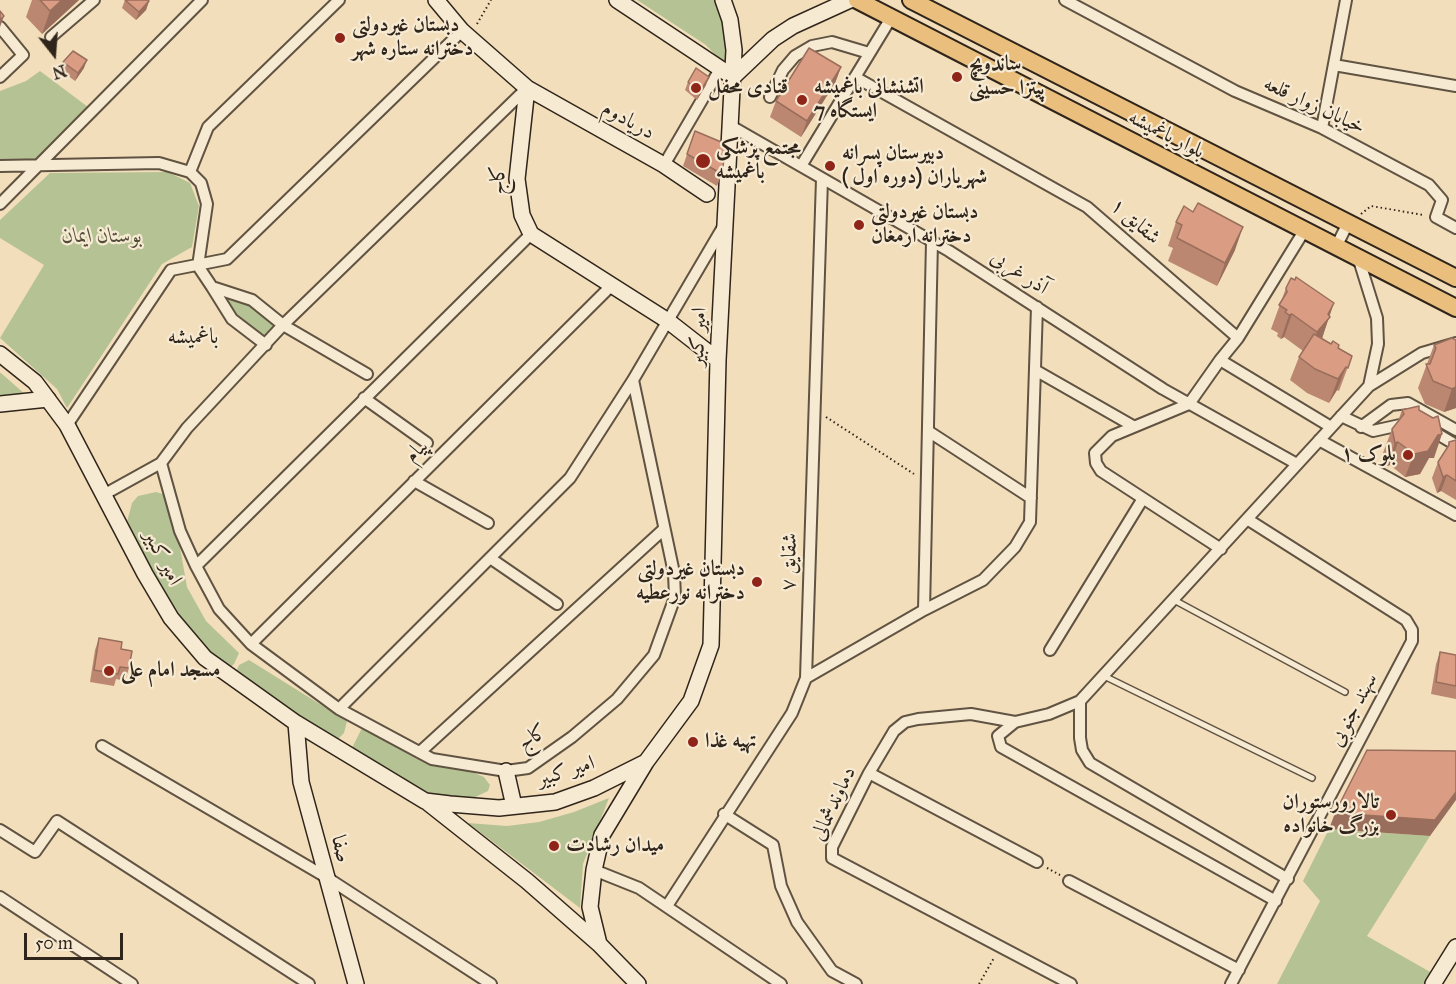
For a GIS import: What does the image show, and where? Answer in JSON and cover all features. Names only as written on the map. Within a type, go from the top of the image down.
[{"type":"main road","points":[[436,0],[466,34],[527,88]]},
{"type":"main road","points":[[617,0],[727,73],[793,26],[850,0]]},
{"type":"main road","name":"امیر کبیر","points":[[0,354],[35,382],[67,425],[145,574],[171,618],[205,658],[296,723],[425,801],[499,808],[555,802],[594,788],[646,762],[690,701],[711,645],[718,360],[730,126],[727,73],[734,50],[730,20],[723,0]]},
{"type":"main road","name":"بلوار باغمیشه","points":[[857,0],[1456,308]]},
{"type":"main road","name":"بلوار باغمیشه","points":[[911,0],[1456,278]]},
{"type":"main road","name":"دریادوم","points":[[527,88],[663,165],[707,194]]},
{"type":"main road","name":"کاج","points":[[527,88],[517,179],[522,214],[531,234]]},
{"type":"main road","points":[[531,234],[668,321],[718,360]]},
{"type":"main road","points":[[0,404],[48,399]]},
{"type":"main road","name":"صفا","points":[[296,723],[301,782],[356,984]]},
{"type":"main road","points":[[599,944],[590,907],[594,870],[602,835],[646,762]]},
{"type":"main road","points":[[506,771],[514,806]]},
{"type":"main road","points":[[425,801],[527,880],[599,944],[638,984]]},
{"type":"main road","points":[[1432,984],[1456,947]]},
{"type":"street","points":[[51,36],[94,0]]},
{"type":"street","points":[[0,204],[202,0]]},
{"type":"street","points":[[190,172],[208,127],[339,0]]},
{"type":"street","name":"خیابان زوار قلعه","points":[[1065,0],[1235,91],[1322,128],[1429,185],[1442,200],[1436,217]]},
{"type":"street","points":[[1322,128],[1346,0]]},
{"type":"street","points":[[801,166],[891,18]]},
{"type":"street","points":[[0,27],[23,55],[0,77]]},
{"type":"street","points":[[67,425],[171,270],[227,259],[466,34]]},
{"type":"street","points":[[770,97],[783,70],[795,56],[812,46],[832,42],[869,53]]},
{"type":"street","points":[[1334,65],[1456,86]]},
{"type":"street","points":[[663,165],[727,73]]},
{"type":"street","name":"شقایق ۱","points":[[855,77],[1087,207],[1238,338]]},
{"type":"street","points":[[105,494],[160,463],[187,428],[283,325],[527,88]]},
{"type":"street","name":"آذر غربی","points":[[730,126],[932,241],[1037,307],[1125,367],[1298,464]]},
{"type":"street","points":[[0,166],[159,163],[190,172],[201,183],[207,204],[198,266],[232,319],[266,345]]},
{"type":"street","name":"شقایق ۷","points":[[667,906],[724,814],[792,713],[806,678],[822,179]]},
{"type":"street","points":[[1436,217],[1456,228]]},
{"type":"street","points":[[1336,247],[1348,223]]},
{"type":"street","points":[[339,709],[570,478],[633,380],[725,224]]},
{"type":"street","points":[[1221,549],[1142,500],[1101,471],[1096,463],[1095,453],[1112,436],[1190,404],[1238,338],[1304,231]]},
{"type":"street","points":[[196,566],[531,234]]},
{"type":"street","points":[[924,610],[932,241]]},
{"type":"street","points":[[1359,260],[1377,318],[1378,344],[1369,386]]},
{"type":"street","name":"پیام","points":[[251,644],[611,286]]},
{"type":"street","points":[[212,287],[252,300],[283,325],[367,374]]},
{"type":"street","points":[[806,678],[924,610],[982,580],[1015,547],[1030,522],[1037,307]]},
{"type":"street","points":[[1288,879],[1090,763],[1080,738],[1080,701],[1369,386],[1422,353],[1456,343]]},
{"type":"street","points":[[1220,360],[1331,427]]},
{"type":"street","points":[[1035,370],[1133,426]]},
{"type":"street","name":"کاج","points":[[160,463],[180,531],[196,566],[219,609],[251,644],[339,709],[432,759],[506,771],[528,768],[572,737],[617,699],[654,655],[675,597],[674,573],[633,380]]},
{"type":"street","points":[[1190,404],[1197,391]]},
{"type":"street","points":[[364,398],[427,443]]},
{"type":"street","points":[[1361,427],[1391,405],[1408,403],[1456,430]]},
{"type":"street","points":[[1341,416],[1373,431],[1406,422],[1425,428],[1456,445]]},
{"type":"street","points":[[928,431],[1031,498]]},
{"type":"street","points":[[1319,440],[1456,515]]},
{"type":"street","points":[[414,481],[488,523]]},
{"type":"street","points":[[1050,650],[1142,500]]},
{"type":"street","name":"سهند جنوبی","points":[[1231,984],[1412,641],[1412,630],[1406,620],[1247,519]]},
{"type":"street","points":[[420,752],[664,529]]},
{"type":"street","points":[[490,558],[557,604]]},
{"type":"street","name":"دماوندشمالی","points":[[1071,984],[832,858],[832,847],[869,773],[894,731],[905,722],[971,714],[1015,722],[1049,714],[1080,701]]},
{"type":"street","points":[[1015,722],[998,736],[1001,747],[1276,901]]},
{"type":"street","points":[[102,747],[326,877],[491,984]]},
{"type":"street","points":[[869,773],[1037,862]]},
{"type":"street","points":[[724,814],[772,845],[781,886],[797,922],[832,971],[856,984]]},
{"type":"street","points":[[0,830],[34,852],[57,821],[309,984]]},
{"type":"street","points":[[594,870],[639,888],[781,984]]},
{"type":"street","points":[[1069,880],[1239,970]]},
{"type":"street","points":[[0,897],[132,984]]},
{"type":"lane","points":[[1174,600],[1345,692]]},
{"type":"lane","points":[[1103,675],[1312,778]]},
{"type":"path","points":[[466,34],[490,0]]},
{"type":"path","points":[[1348,223],[1371,206],[1436,217]]},
{"type":"path","points":[[814,409],[927,482]]},
{"type":"path","points":[[1037,862],[1069,880]]},
{"type":"path","points":[[979,984],[1000,947]]},
{"type":"green space","points":[[637,0],[716,0],[722,15],[727,41],[724,64],[706,45]]},
{"type":"green space","points":[[40,71],[88,107],[36,160],[0,160],[0,91],[26,81]]},
{"type":"green space","name":"بوستان ایمان","points":[[168,172],[190,183],[199,206],[192,247],[162,264],[67,408],[57,389],[0,338],[44,265],[0,238],[0,220],[50,173]]},
{"type":"green space","points":[[222,293],[249,303],[278,326],[265,340],[237,318]]},
{"type":"green space","points":[[1,373],[26,395],[0,398]]},
{"type":"green space","points":[[156,492],[166,495],[175,519],[187,587],[206,621],[239,653],[234,664],[228,669],[208,656],[172,612],[148,571],[127,522],[132,503],[138,496]]},
{"type":"green space","points":[[249,660],[347,721],[344,733],[337,740],[297,717],[236,672],[239,665]]},
{"type":"green space","points":[[362,728],[428,765],[472,772],[484,777],[490,785],[488,791],[469,800],[424,794],[352,748]]},
{"type":"green space","points":[[609,798],[583,864],[580,908],[468,823],[507,826],[539,822],[574,812]]},
{"type":"green space","points":[[1329,829],[1430,836],[1367,936],[1432,973],[1425,984],[1277,984],[1320,901],[1303,881]]},
{"type":"building","points":[[40,0],[62,0],[50,11]]},
{"type":"building","points":[[125,0],[147,0],[149,1],[139,12]]},
{"type":"building","name":"اتشنشانی باغمیشه ایستگاه 7","points":[[809,48],[841,67],[807,121],[776,101]]},
{"type":"building","points":[[73,51],[87,60],[78,73],[63,62]]},
{"type":"building","points":[[696,68],[709,77],[700,92],[688,82]]},
{"type":"building","points":[[695,131],[726,144],[722,174],[687,154]]},
{"type":"building","points":[[1198,203],[1243,227],[1225,263],[1177,238],[1182,225],[1176,222],[1184,206],[1193,212]]},
{"type":"building","points":[[1296,277],[1334,303],[1328,314],[1330,317],[1317,332],[1292,314],[1289,315],[1285,312],[1287,310],[1279,305],[1287,292],[1286,288],[1291,278],[1295,280]]},
{"type":"building","points":[[1314,334],[1331,344],[1333,341],[1339,345],[1338,348],[1352,356],[1348,368],[1346,367],[1338,379],[1315,369],[1299,357]]},
{"type":"building","points":[[1452,338],[1456,340],[1456,387],[1452,389],[1433,381],[1426,364],[1430,364],[1436,348],[1434,345]]},
{"type":"building","points":[[1419,406],[1419,410],[1433,418],[1438,416],[1442,434],[1438,435],[1428,451],[1414,454],[1398,442],[1395,443],[1392,429],[1404,414],[1402,410]]},
{"type":"building","points":[[1456,440],[1456,481],[1447,475],[1443,477],[1438,462],[1449,442]]},
{"type":"building","points":[[99,638],[122,642],[121,649],[132,651],[129,668],[120,667],[118,674],[94,670]]},
{"type":"building","points":[[1440,652],[1456,655],[1456,686],[1436,682]]},
{"type":"building","name":"تالارورستوران بزرگ خانواده","points":[[1367,750],[1456,751],[1456,792],[1435,820],[1335,813]]},
{"type":"place","name":"دبستان غیردولتی دخترانه ستاره شهر","points":[[340,38]]},
{"type":"place","name":"ساندویچ پیتزا حسینی","points":[[957,77]]},
{"type":"place","name":"قنادی محفل","points":[[696,88]]},
{"type":"place","name":"اتشنشانی باغمیشه ایستگاه 7","points":[[802,100]]},
{"type":"place","name":"مجتمع پزشکی باغمیشه","points":[[703,161]]},
{"type":"place","name":"دبیرستان پسرانه شهریاران (دوره اول )","points":[[830,166]]},
{"type":"place","name":"دبستان غیردولتی دخترانه ارمغان","points":[[859,225]]},
{"type":"place","name":"بلوک ۱","points":[[1408,455]]},
{"type":"place","name":"دبستان غیردولتی دخترانه نورعطیه","points":[[757,582]]},
{"type":"place","name":"مسجد امام علی","points":[[109,671]]},
{"type":"place","name":"تهیه غذا","points":[[693,742]]},
{"type":"place","name":"تالارورستوران بزرگ خانواده","points":[[1391,815]]},
{"type":"place","name":"میدان رشادت","points":[[554,846]]},
{"type":"district","name":"باغمیشه","points":[[193,338]]}]
